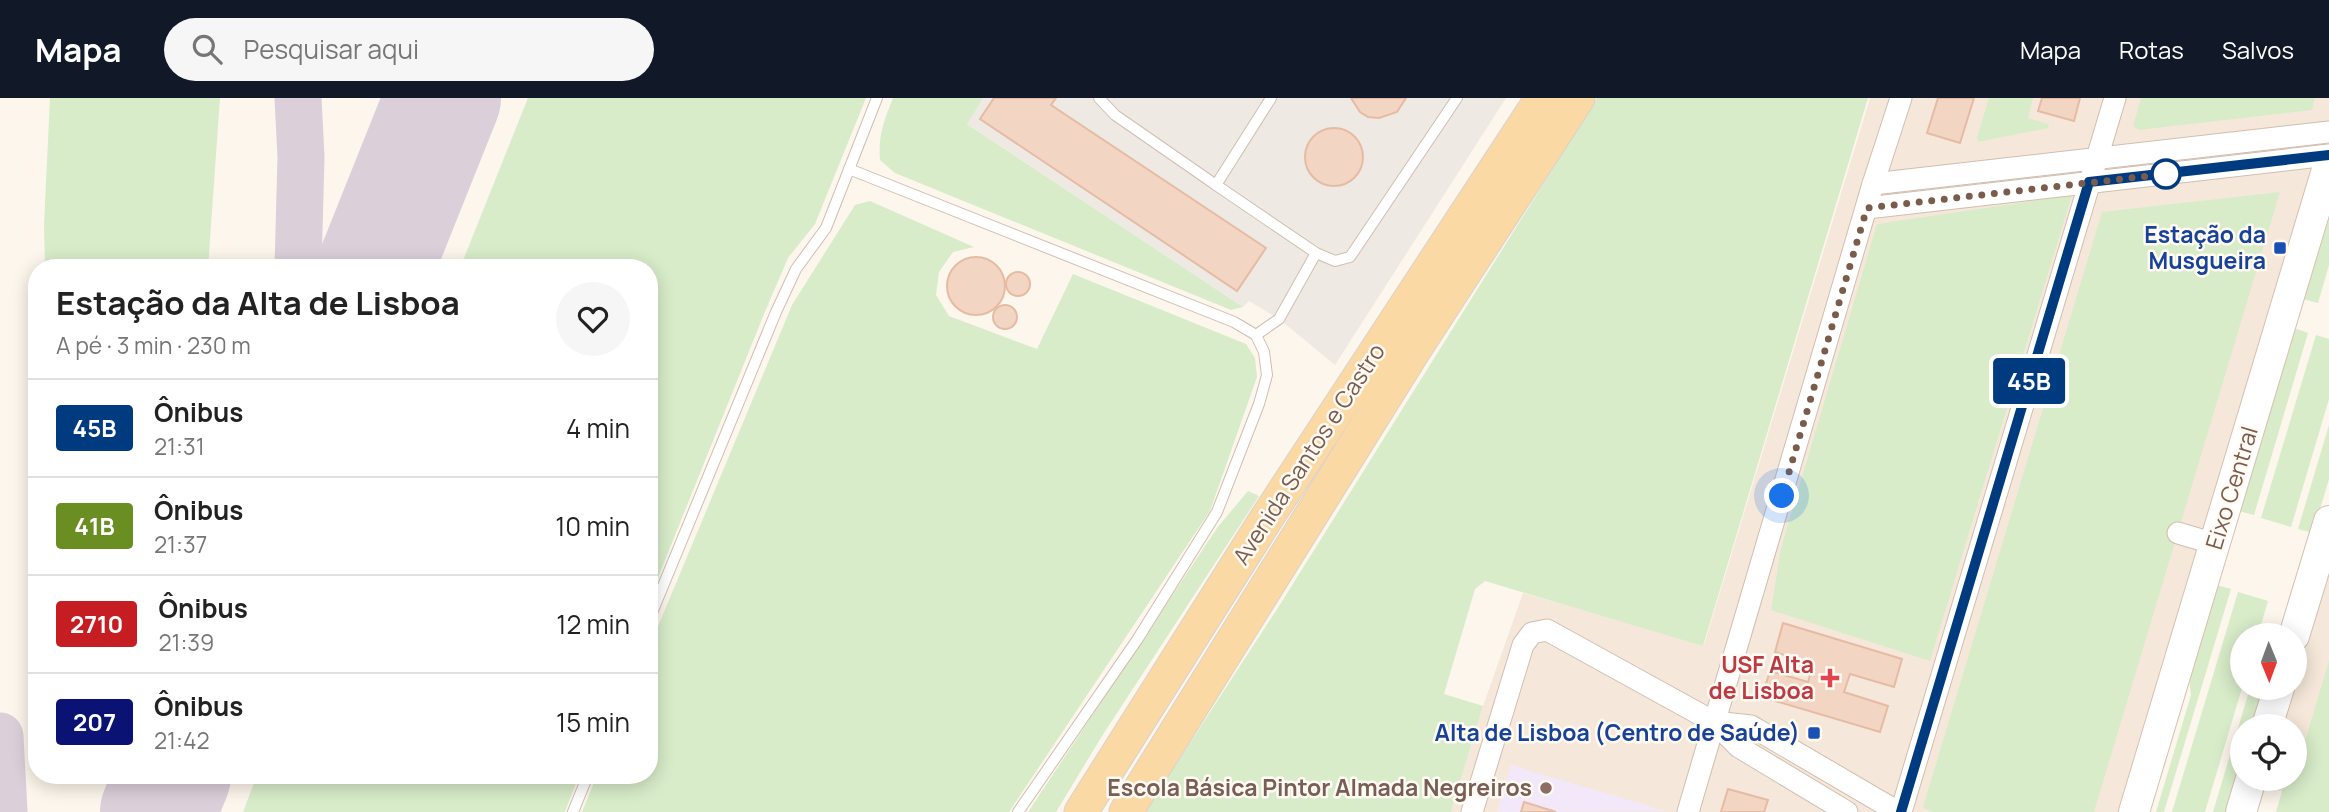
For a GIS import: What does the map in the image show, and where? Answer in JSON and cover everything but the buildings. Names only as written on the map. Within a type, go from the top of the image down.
[{"type":"main road","name":"Avenida Santos e Castro","points":[[1080,812],[1268,516],[1542,98]]},
{"type":"main road","name":"Avenida Santos e Castro","points":[[1126,812],[1405,364],[1578,98]]},
{"type":"main road","name":"Eixo Central","points":[[2134,812],[2329,163]]},
{"type":"main road","points":[[2298,623],[2329,521]]},
{"type":"main road","points":[[2241,812],[2247,791]]},
{"type":"street","points":[[1688,812],[1900,98]]},
{"type":"street","points":[[1714,722],[1751,726],[1899,812],[2116,98]]},
{"type":"street","points":[[1873,184],[2329,132]]},
{"type":"street","points":[[1867,208],[2329,155]]},
{"type":"street","points":[[2178,533],[2215,544]]},
{"type":"street","points":[[1472,812],[1523,645],[1532,633],[1547,630],[1714,722],[1739,747],[1847,812]]},
{"type":"lane","points":[[658,598],[776,312],[796,269],[827,228],[877,98]]},
{"type":"lane","points":[[1099,98],[1115,115],[1216,185],[1316,253],[1335,261],[1350,257],[1457,98]]},
{"type":"lane","points":[[1216,185],[1272,98]]},
{"type":"lane","points":[[849,169],[1234,322],[1256,335],[1264,352],[1268,375],[1217,512],[1137,640],[1018,812]]},
{"type":"lane","points":[[1256,335],[1279,319],[1316,253]]},
{"type":"lane","points":[[573,812],[584,784]]},
{"type":"shaded area","points":[[983,98],[1506,98],[1335,365],[1279,319],[1249,301],[1243,307],[966,123]]},
{"type":"shaded area","points":[[1870,98],[2329,98],[2329,132],[2126,812],[1451,812],[1483,706],[1523,593],[1704,645]]},
{"type":"shaded area","points":[[2329,555],[2329,804],[2281,791],[2307,791],[2307,714],[2281,714],[2285,700],[2307,700],[2307,627]]},
{"type":"shaded area","name":"Escola Básica Pintor Almada Negreiros","points":[[1511,765],[1665,811],[1497,812]]},
{"type":"green space","points":[[50,98],[220,98],[209,259],[45,259]]},
{"type":"green space","points":[[528,98],[866,98],[815,224],[788,258],[658,578],[658,259],[464,259]]},
{"type":"green space","points":[[893,98],[983,98],[967,124],[1243,307],[1231,310],[895,173],[880,160],[882,128]]},
{"type":"green space","points":[[1597,98],[1868,98],[1703,646],[1485,581],[1475,589],[1444,694],[1483,706],[1451,812],[1145,812],[1281,603]]},
{"type":"green space","points":[[1989,98],[2033,98],[2028,118],[2049,124],[2048,128],[1978,142],[1977,137]]},
{"type":"green space","points":[[2141,98],[2315,98],[2312,110],[2139,130],[2133,126]]},
{"type":"green space","points":[[2280,192],[2094,812],[1932,812],[1923,807],[2102,212]]},
{"type":"green space","points":[[2072,195],[1930,661],[1771,610],[1781,548],[1877,224]]},
{"type":"green space","points":[[870,201],[974,247],[953,252],[939,272],[936,295],[949,316],[1037,349],[1073,274],[1246,344],[1255,358],[1257,377],[1210,511],[1009,812],[582,812],[593,784],[658,784],[658,626],[792,305],[855,205]]},
{"type":"green space","points":[[2329,209],[2329,265],[2318,303],[2303,299]]},
{"type":"green space","points":[[2294,328],[2308,333],[2254,515],[2239,511]]},
{"type":"green space","points":[[2316,335],[2329,339],[2329,399],[2291,527],[2261,518]]},
{"type":"green space","points":[[2329,425],[2329,479],[2313,533],[2298,529]]},
{"type":"green space","points":[[1248,491],[1259,496],[1102,736],[1056,812],[1028,812],[1217,528]]},
{"type":"green space","points":[[2217,585],[2231,589],[2164,812],[2156,812],[2191,695],[2189,678]]},
{"type":"green space","points":[[2238,592],[2268,601],[2262,623],[2230,623],[2230,700],[2238,700],[2234,714],[2230,714],[2230,728],[2205,812],[2172,812]]},
{"type":"green space","points":[[2329,660],[2329,812],[2276,812],[2282,791],[2307,791],[2307,735]]},
{"type":"green space","points":[[2246,700],[2263,700],[2258,714],[2242,714]]},
{"type":"green space","points":[[2230,755],[2230,791],[2235,791],[2229,812],[2213,812]]},
{"type":"green space","points":[[254,784],[576,784],[565,812],[243,812]]},
{"type":"taxiway","points":[[298,98],[301,157],[298,259]]},
{"type":"taxiway","points":[[0,736],[4,812]]},
{"type":"runway","points":[[379,259],[443,98]]},
{"type":"runway","points":[[158,812],[169,784]]},
{"type":"bus line","name":"45B","points":[[1901,812],[2089,182],[2329,155]]},
{"type":"place","name":"Estação da Musgueira","points":[[2280,248]]},
{"type":"place","name":"USF Alta de Lisboa","points":[[1830,678]]},
{"type":"place","name":"Alta de Lisboa (Centro de Saúde)","points":[[1814,733]]},
{"type":"place","name":"Escola Básica Pintor Almada Negreiros","points":[[1546,788]]},
{"type":"route","points":[[1782,496],[1867,208],[2166,174]]}]
